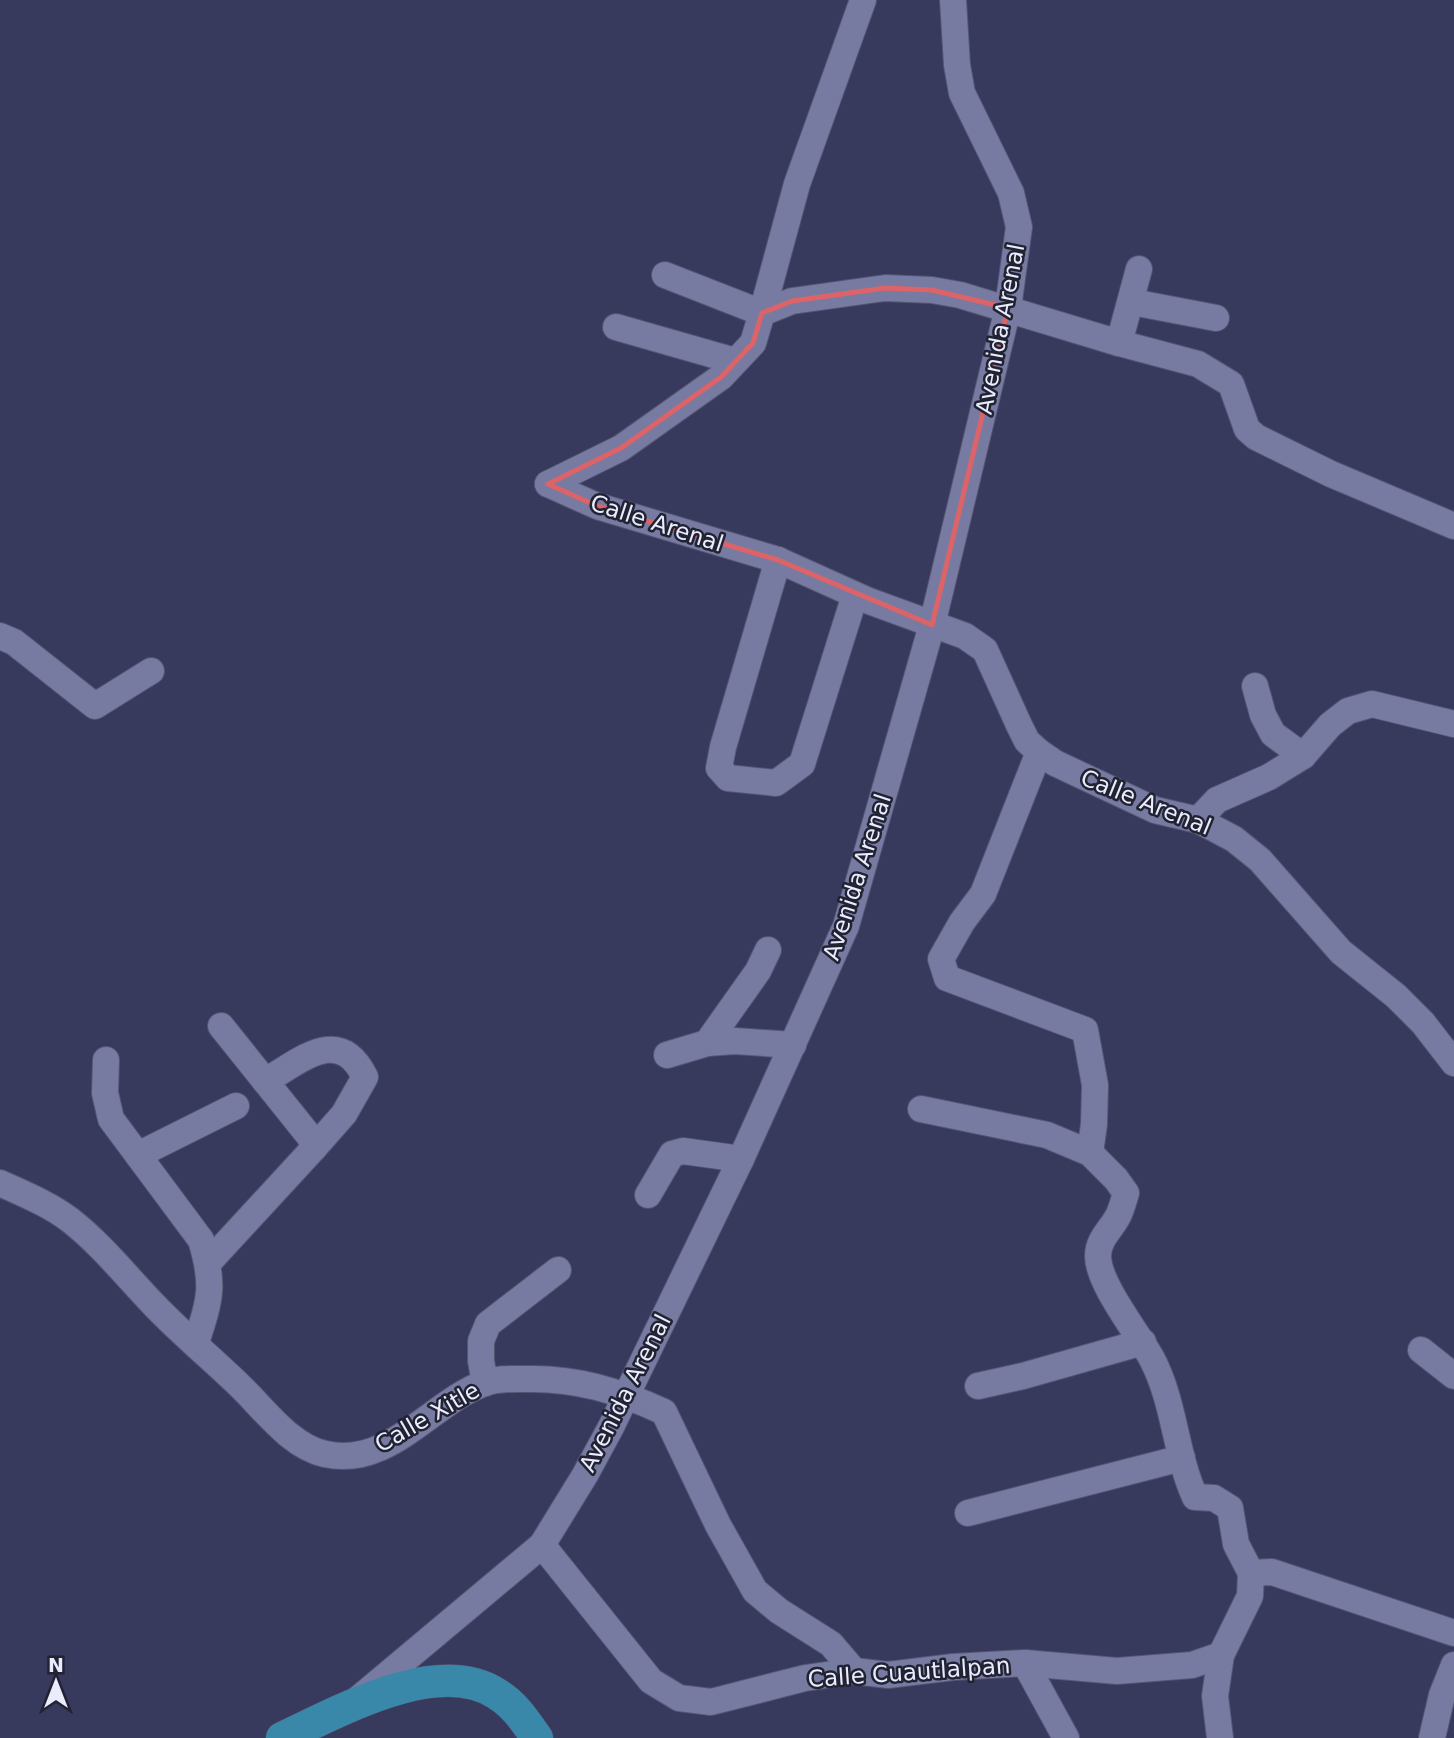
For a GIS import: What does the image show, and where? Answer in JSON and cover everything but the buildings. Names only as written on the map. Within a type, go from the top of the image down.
[{"type":"main road","points":[[282,1738],[347,1708],[402,1687],[439,1681],[467,1682],[496,1693],[520,1713],[537,1738]]},
{"type":"street","points":[[615,327],[735,361],[753,343],[797,184],[863,0]]},
{"type":"street","name":"Avenida Arenal","points":[[347,1708],[542,1545],[585,1475],[626,1394],[741,1159],[846,926],[932,625],[1008,309],[1019,228],[1011,193],[962,93],[957,65],[953,0]]},
{"type":"street","points":[[1119,343],[1139,269]]},
{"type":"street","points":[[665,275],[762,313],[792,301],[885,288],[932,290],[1198,364],[1231,384],[1247,429],[1256,437],[1331,474],[1454,526]]},
{"type":"street","points":[[1132,302],[1216,318]]},
{"type":"street","name":"Calle Arenal","points":[[735,361],[721,377],[621,448],[548,484],[597,506],[778,561],[855,595],[965,636],[985,650],[1018,725],[1027,741],[1039,752],[1055,763],[1155,810],[1198,820],[1234,839],[1259,860],[1341,952],[1396,996],[1423,1023],[1454,1063]]},
{"type":"street","points":[[778,561],[723,747],[719,768],[728,778],[775,783],[802,764],[855,595]]},
{"type":"street","points":[[0,636],[14,642],[95,706],[151,671]]},
{"type":"street","points":[[1255,686],[1263,715],[1273,734],[1303,756]]},
{"type":"street","points":[[1198,820],[1217,800],[1269,777],[1303,756],[1330,725],[1348,711],[1372,704],[1454,724]]},
{"type":"street","points":[[1039,752],[983,894],[962,922],[941,959],[947,978],[1085,1030],[1095,1085],[1090,1153]]},
{"type":"street","points":[[707,1042],[758,971],[768,950]]},
{"type":"street","points":[[221,1026],[310,1137],[314,1148]]},
{"type":"street","points":[[667,1055],[707,1042],[793,1045]]},
{"type":"street","points":[[208,1264],[344,1114],[365,1077],[357,1061],[341,1051],[325,1048],[265,1081]]},
{"type":"street","points":[[106,1060],[105,1093],[111,1119],[201,1240],[208,1264],[210,1297],[196,1343]]},
{"type":"street","points":[[138,1156],[236,1107]]},
{"type":"street","points":[[921,1109],[1047,1135],[1090,1153],[1111,1172],[1126,1193],[1119,1216],[1105,1232],[1098,1255],[1104,1280],[1154,1362],[1175,1418],[1187,1480],[1195,1497],[1214,1499],[1230,1508],[1236,1544],[1251,1573],[1250,1596],[1221,1655],[1215,1696],[1220,1738]]},
{"type":"street","points":[[648,1195],[672,1154],[683,1151],[741,1159]]},
{"type":"street","name":"Calle Xitle","points":[[0,1183],[47,1205],[71,1220],[119,1265],[156,1307],[298,1441],[311,1450],[328,1455],[352,1455],[382,1448],[485,1382],[506,1379],[549,1378],[589,1384],[626,1394],[664,1412],[718,1525],[755,1591],[779,1611],[831,1644],[854,1671]]},
{"type":"street","points":[[485,1382],[481,1341],[488,1324],[558,1270]]},
{"type":"street","points":[[978,1385],[1023,1376],[1143,1342]]},
{"type":"street","points":[[1421,1350],[1454,1376]]},
{"type":"street","points":[[968,1513],[1182,1458]]},
{"type":"street","name":"Calle Cuautlalpan","points":[[542,1545],[651,1681],[679,1698],[711,1702],[805,1678],[854,1671],[888,1675],[953,1667],[1026,1663],[1117,1671],[1192,1665],[1221,1655]]},
{"type":"street","points":[[1251,1573],[1272,1572],[1454,1633]]},
{"type":"street","points":[[1026,1663],[1066,1738]]},
{"type":"street","points":[[1432,1738],[1441,1695],[1454,1665]]},
{"type":"highlighted area","points":[[885,288],[932,290],[1008,308],[932,625],[778,560],[597,506],[548,484],[621,448],[721,377],[753,343],[762,313],[792,301]]}]
